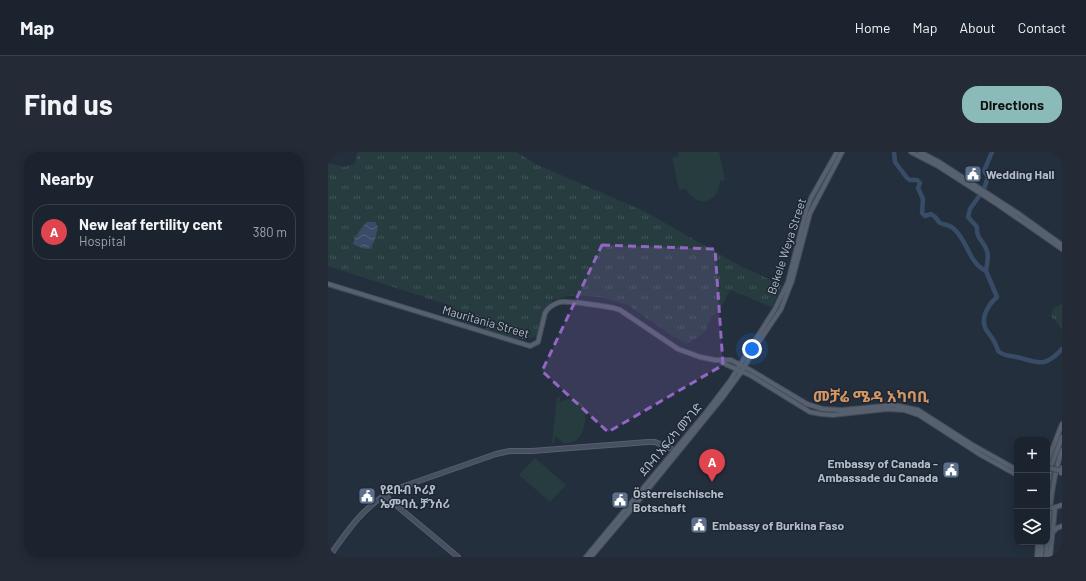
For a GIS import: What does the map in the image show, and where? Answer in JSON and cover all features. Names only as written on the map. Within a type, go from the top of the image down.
[{"type":"main road","name":"Bekele Weya Street","points":[[813,200],[837,152]]},
{"type":"main road","points":[[742,368],[781,309],[787,297],[813,200],[842,152]]},
{"type":"main road","points":[[911,152],[938,166],[1019,214],[1062,245]]},
{"type":"main road","points":[[920,152],[1021,220],[1062,250]]},
{"type":"main road","name":"Mauritania Street","points":[[328,284],[526,345],[534,345],[538,342],[545,313],[554,304],[564,302],[614,308],[620,310],[678,349],[700,357],[721,361],[737,369]]},
{"type":"main road","name":"Mauritania Street","points":[[721,361],[731,360],[742,368],[798,400],[816,407],[842,410],[894,405],[912,408],[925,414],[971,444],[1014,469]]},
{"type":"main road","name":"ደቡብ አፍሪካ መንገድ","points":[[586,557],[704,415],[730,381],[737,369],[742,368]]},
{"type":"main road","name":"ደቡብ አፍሪካ መንገድ","points":[[591,557],[702,424],[742,368]]},
{"type":"main road","points":[[1050,452],[1062,424]]},
{"type":"main road","points":[[1046,557],[1050,506],[1062,437]]},
{"type":"main road","points":[[1050,483],[1062,450]]},
{"type":"main road","points":[[1050,508],[1062,505]]},
{"type":"main road","points":[[1050,557],[1054,508]]},
{"type":"main road","points":[[1052,534],[1057,528],[1062,526]]},
{"type":"main road","points":[[1037,557],[1038,545]]},
{"type":"main road","points":[[1040,557],[1042,545]]},
{"type":"street","points":[[329,557],[354,522],[365,510],[384,495],[393,490],[488,456],[503,452],[648,442],[655,442],[674,450]]},
{"type":"street","points":[[384,495],[458,557]]},
{"type":"highlighted area","points":[[602,245],[715,249],[723,365],[608,432],[542,371]]},
{"type":"green space","points":[[358,152],[516,152],[538,165],[644,211],[740,266],[782,285],[772,307],[730,290],[718,313],[712,316],[705,332],[687,344],[672,336],[628,305],[599,297],[582,296],[568,296],[553,300],[545,308],[537,335],[532,338],[519,339],[505,336],[486,329],[485,327],[449,318],[452,306],[328,266],[328,163],[343,167],[355,164]]},
{"type":"green space","points":[[678,152],[719,152],[725,180],[720,181],[719,188],[712,198],[707,201],[701,201],[691,195],[686,189],[679,190],[672,158],[679,156]]},
{"type":"green space","points":[[1062,304],[1062,330],[1057,322],[1051,317],[1053,309]]},
{"type":"green space","points":[[557,397],[560,397],[559,403],[570,399],[578,400],[585,409],[583,430],[577,440],[573,442],[564,443],[555,436],[554,443],[552,443]]},
{"type":"green space","points":[[535,458],[566,485],[550,502],[519,475]]},
{"type":"water","points":[[367,222],[375,222],[378,227],[374,242],[369,248],[366,249],[353,244],[358,232]]},
{"type":"waterway","points":[[894,152],[895,162],[907,178],[910,180],[917,180],[920,183],[918,188],[923,199],[922,213],[925,216],[931,214],[940,223],[954,229],[959,234],[975,262],[986,271],[997,297],[988,308],[984,317],[984,322],[987,331],[995,343],[998,351],[1004,355],[1035,362],[1045,362],[1062,349]]},
{"type":"waterway","points":[[986,271],[988,253],[978,235],[977,227],[968,217],[970,209],[984,189],[988,177],[984,171],[992,152]]},
{"type":"place","name":"Wedding Hall","points":[[973,174]]},
{"type":"place","name":"Embassy of Canada - Ambassade du Canada","points":[[951,470]]},
{"type":"place","name":"New leaf fertility cent","points":[[712,482]]},
{"type":"place","name":"የደቡብ ኮሪያ ኤምባሲ ቻንሰሪ","points":[[367,496]]},
{"type":"place","name":"Österreischische Botschaft","points":[[620,500]]},
{"type":"place","name":"Embassy of Burkina Faso","points":[[699,525]]},
{"type":"district","name":"መቻሬ ሜዳ አካባቢ","points":[[871,395]]}]
